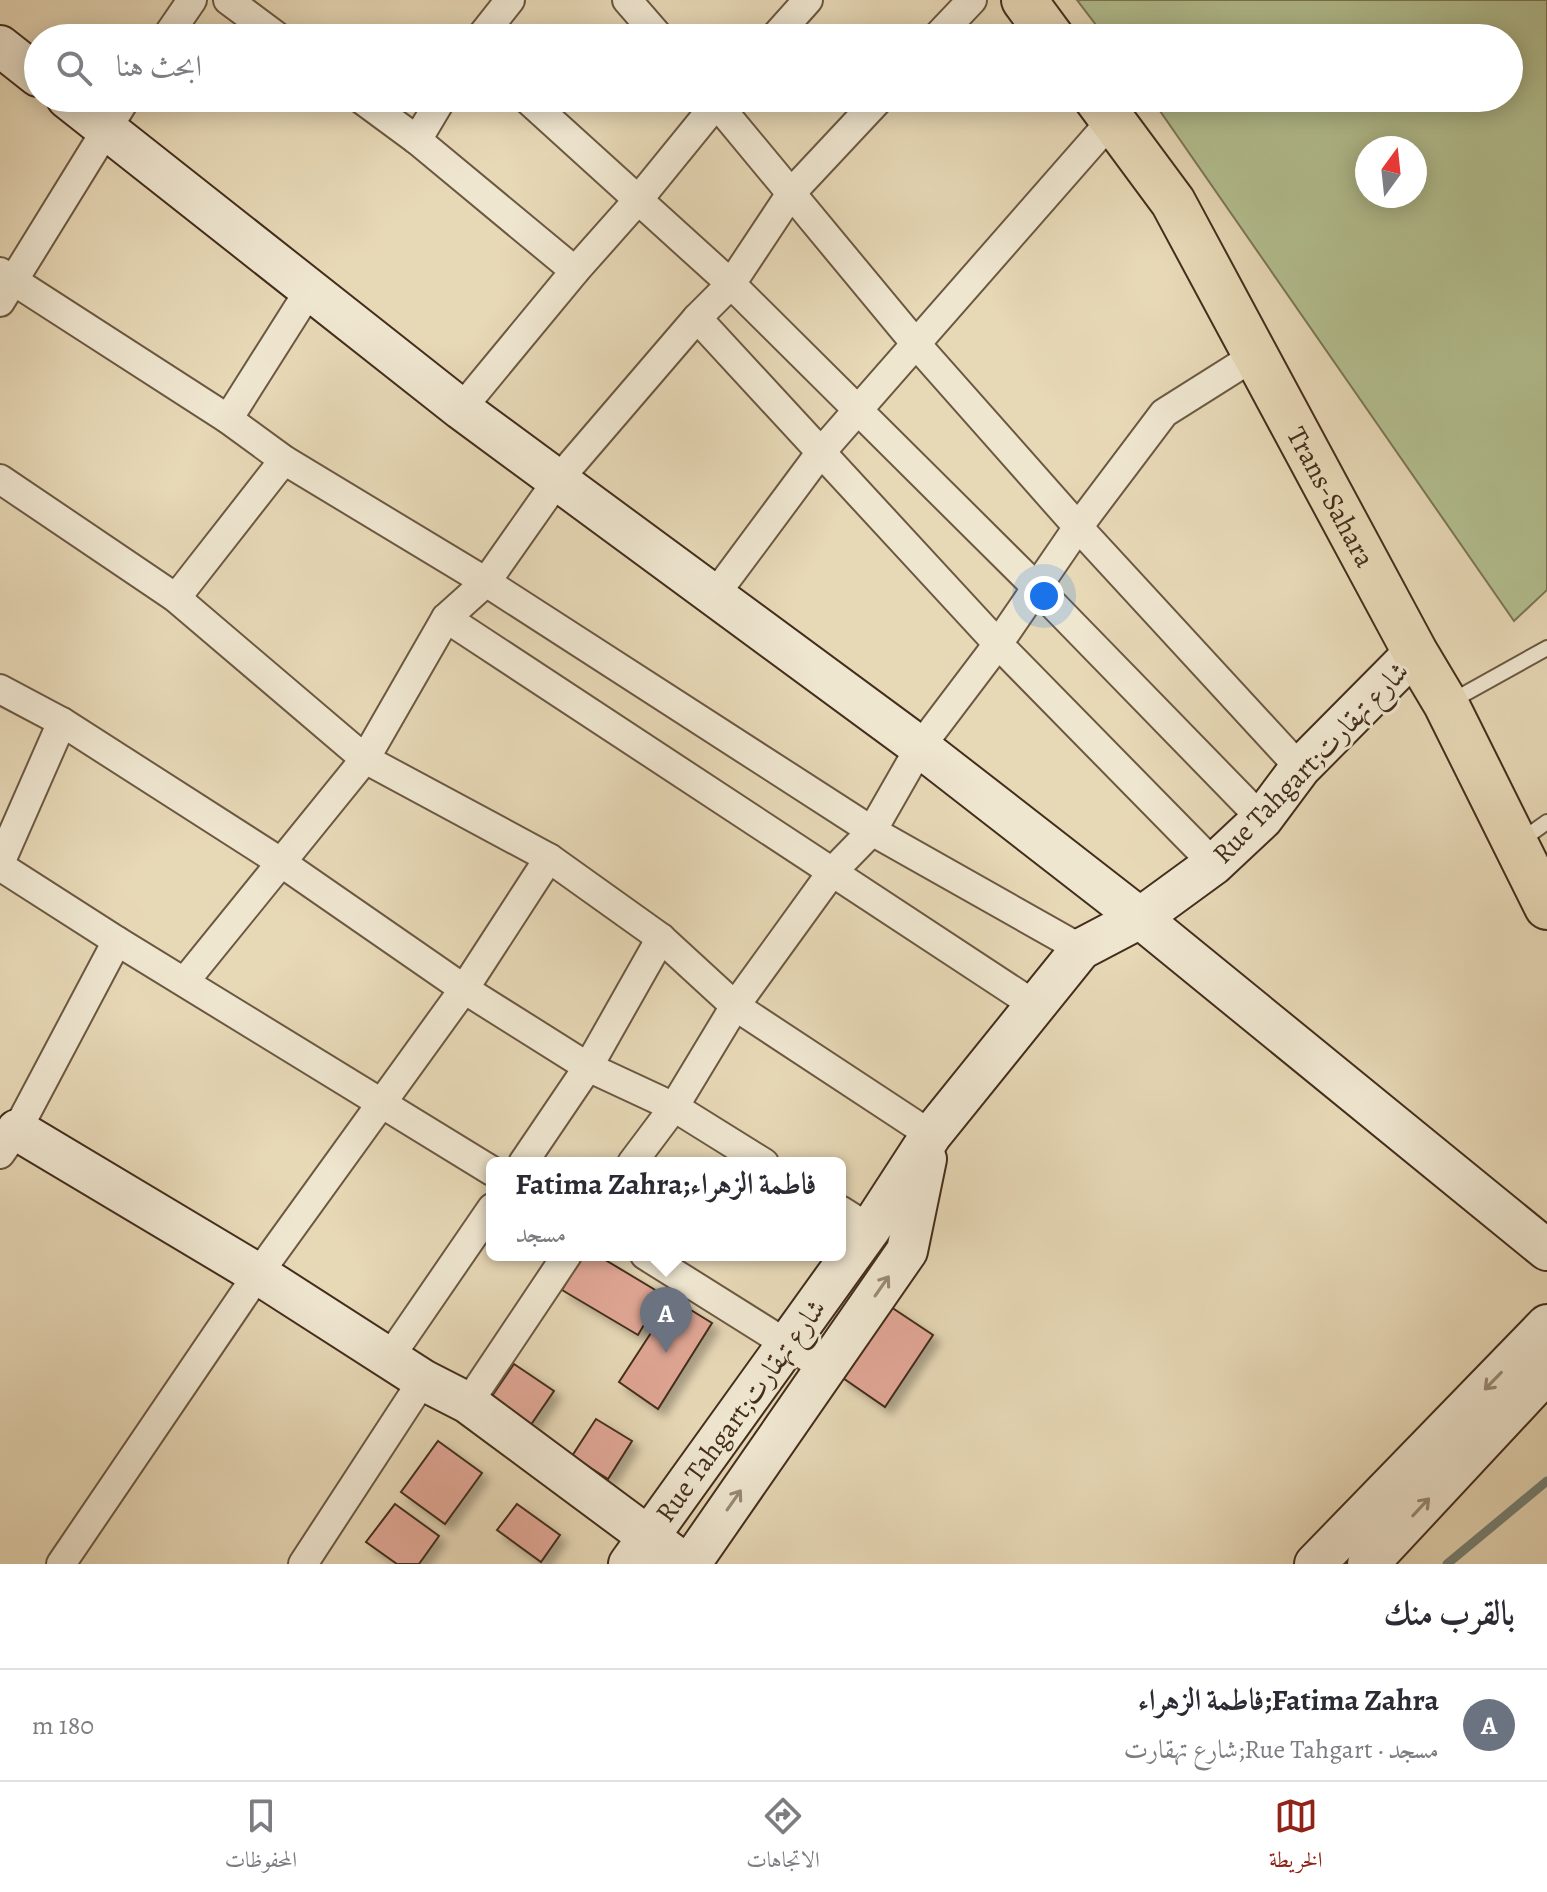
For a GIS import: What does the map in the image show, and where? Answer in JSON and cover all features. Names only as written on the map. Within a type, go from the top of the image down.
[{"type":"main road","points":[[1024,0],[1042,24]]},
{"type":"main road","name":"Trans-Sahara","points":[[1106,112],[1173,202],[1415,652],[1531,833],[1547,907]]},
{"type":"street","points":[[176,24],[192,0]]},
{"type":"street","points":[[228,0],[260,24]]},
{"type":"street","points":[[491,24],[510,0]]},
{"type":"street","points":[[627,0],[648,24]]},
{"type":"street","points":[[787,24],[808,0]]},
{"type":"street","points":[[949,24],[972,0]]},
{"type":"street","points":[[0,46],[24,65]]},
{"type":"street","points":[[379,112],[575,271]]},
{"type":"street","points":[[417,140],[434,112]]},
{"type":"street","points":[[541,112],[731,284],[859,409],[1262,819]]},
{"type":"street","points":[[461,409],[638,200],[707,112]]},
{"type":"street","points":[[726,112],[916,344],[1078,527],[1300,768]]},
{"type":"street","points":[[185,981],[365,759],[446,618],[486,582],[557,481],[697,318],[731,284],[792,192],[867,112]]},
{"type":"street","points":[[714,596],[821,452],[916,344],[1102,112]]},
{"type":"street","points":[[1081,949],[872,831],[486,582],[284,460],[228,419],[5,285],[116,113],[309,291],[557,481],[920,747],[1140,918],[1547,1250]]},
{"type":"street","points":[[228,419],[309,291]]},
{"type":"street","points":[[697,318],[998,644],[1214,864]]},
{"type":"street","points":[[636,1157],[674,1107],[735,1006],[832,872],[872,831],[920,747],[1164,413],[1256,355]]},
{"type":"street","points":[[176,598],[284,460]]},
{"type":"street","points":[[0,479],[176,598],[365,759],[549,858],[661,938],[735,1006],[931,1135]]},
{"type":"street","points":[[446,618],[1036,1006]]},
{"type":"street","name":"Rue Tahgart;شارع تهقارت","points":[[855,1219],[931,1135],[1081,949],[1140,918],[1214,864],[1262,819],[1300,768],[1415,652]]},
{"type":"street","points":[[0,689],[62,722],[282,863],[464,989],[588,1067],[674,1107],[754,1157]]},
{"type":"street","points":[[62,722],[0,865],[117,941],[486,1167]]},
{"type":"street","points":[[61,1564],[258,1274],[464,989],[549,858]]},
{"type":"street","points":[[527,1157],[588,1067],[661,938]]},
{"type":"street","points":[[117,941],[8,1142],[258,1274],[423,1380],[468,1403],[638,1551],[687,1564]]},
{"type":"street","name":"Rue Tahgart;شارع تهقارت","points":[[687,1564],[907,1251],[931,1135]]},
{"type":"street","points":[[389,1358],[486,1217]]},
{"type":"street","points":[[468,1403],[563,1261]]},
{"type":"street","points":[[655,1261],[825,1368]]},
{"type":"street","name":"Rue Tahgart;شارع تهقارت","points":[[638,1551],[788,1344],[832,1261]]},
{"type":"street","points":[[1315,1564],[1547,1325]]},
{"type":"street","points":[[1368,1564],[1547,1372]]},
{"type":"street","points":[[303,1564],[423,1380]]},
{"type":"lane","points":[[1446,704],[1547,648]]},
{"type":"green space","points":[[1077,0],[1547,0],[1547,590],[1514,621],[1161,112],[1523,112],[1523,24],[1095,24]]},
{"type":"building","points":[[579,1261],[607,1261],[662,1294],[638,1335],[562,1290]]},
{"type":"building","points":[[673,1299],[712,1323],[658,1409],[619,1382]]},
{"type":"building","points":[[888,1305],[933,1335],[885,1407],[840,1376]]},
{"type":"building","points":[[514,1364],[554,1391],[530,1426],[490,1399]]},
{"type":"building","points":[[596,1419],[632,1441],[608,1479],[572,1456]]},
{"type":"building","points":[[438,1441],[482,1473],[445,1524],[401,1492]]},
{"type":"building","points":[[395,1504],[439,1536],[419,1564],[397,1564],[366,1542]]},
{"type":"building","points":[[517,1504],[560,1535],[541,1562],[497,1530]]},
{"type":"waterway","points":[[1447,1564],[1547,1481]]},
{"type":"place","name":"Fatima Zahra;فاطمة الزهراء","points":[[666,1353]]}]
